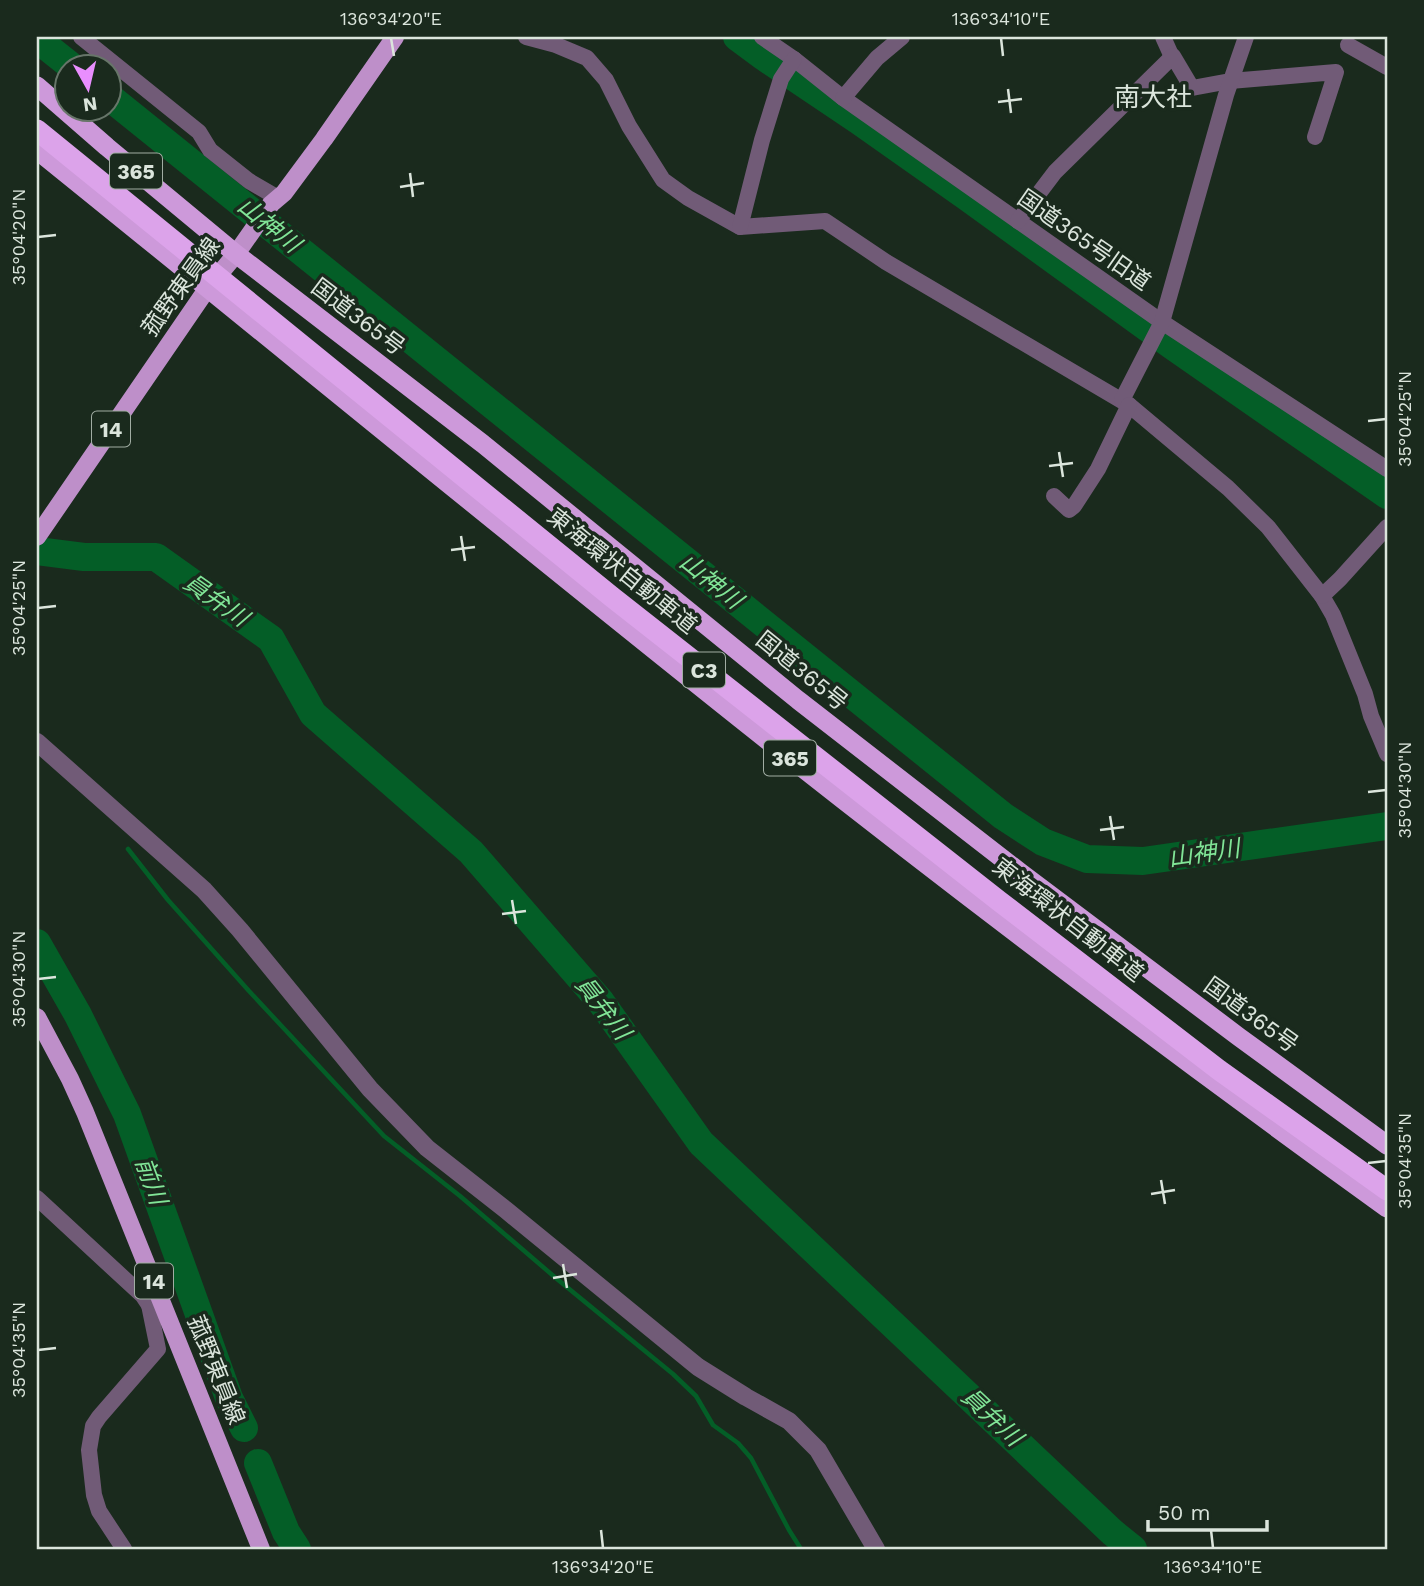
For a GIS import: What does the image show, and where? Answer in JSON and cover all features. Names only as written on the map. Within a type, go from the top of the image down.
[{"type":"highway","name":"国道365号","points":[[37,86],[788,691],[1021,873],[1387,1145]]},
{"type":"highway","name":"東海環状自動車道","points":[[37,130],[666,640],[1208,1062],[1387,1190]]},
{"type":"highway","name":"365","points":[[37,150],[826,786],[1110,1005],[1387,1208]]},
{"type":"main road","name":"菰野東員線","points":[[37,537],[207,289],[241,248],[274,201],[284,193],[395,37]]},
{"type":"main road","name":"菰野東員線","points":[[37,1017],[85,1112],[155,1302],[261,1549]]},
{"type":"street","points":[[81,37],[199,132],[210,150],[274,201]]},
{"type":"street","points":[[526,37],[556,45],[587,58],[606,80],[629,126],[663,180],[688,198],[740,227],[825,221],[886,261],[1126,402],[1228,488],[1260,519],[1322,596],[1365,694],[1387,754]]},
{"type":"street","name":"国道365号旧道","points":[[762,37],[788,69],[843,98],[1018,221],[1158,331],[1387,469]]},
{"type":"street","points":[[843,98],[877,58],[902,37]]},
{"type":"street","points":[[1163,37],[1192,89],[1230,81],[1336,72]]},
{"type":"street","points":[[1054,496],[1069,510],[1098,469],[1158,331],[1230,81],[1246,37]]},
{"type":"street","points":[[1315,136],[1348,41],[1387,67]]},
{"type":"street","points":[[1018,221],[1055,172],[1172,57]]},
{"type":"street","points":[[740,227],[762,140],[788,69]]},
{"type":"street","points":[[1322,596],[1387,527]]},
{"type":"street","points":[[37,742],[205,890],[249,940],[369,1089],[427,1148],[698,1367],[789,1421],[818,1450],[876,1549]]},
{"type":"street","points":[[37,1198],[143,1296],[155,1302],[158,1349],[99,1417],[93,1426],[89,1450],[96,1503],[124,1549]]},
{"type":"waterway","name":"山神川","points":[[737,37],[1387,495]]},
{"type":"waterway","name":"山神川","points":[[37,39],[53,52]]},
{"type":"waterway","name":"山神川","points":[[122,107],[1003,816],[1043,842],[1087,859],[1143,861],[1387,826]]},
{"type":"waterway","name":"員弁川","points":[[37,551],[84,557],[156,557],[271,639],[313,714],[471,852],[601,1002],[701,1143],[1133,1549]]},
{"type":"waterway","points":[[128,849],[168,900],[249,991],[384,1136],[460,1196],[696,1396],[713,1425],[738,1443],[751,1458],[801,1549]]},
{"type":"waterway","name":"前川","points":[[37,943],[78,1015],[127,1114],[229,1398],[244,1428]]},
{"type":"waterway","name":"前川","points":[[258,1463],[286,1532],[297,1549]]},
{"type":"district","name":"南大社","points":[[1153,97]]}]
